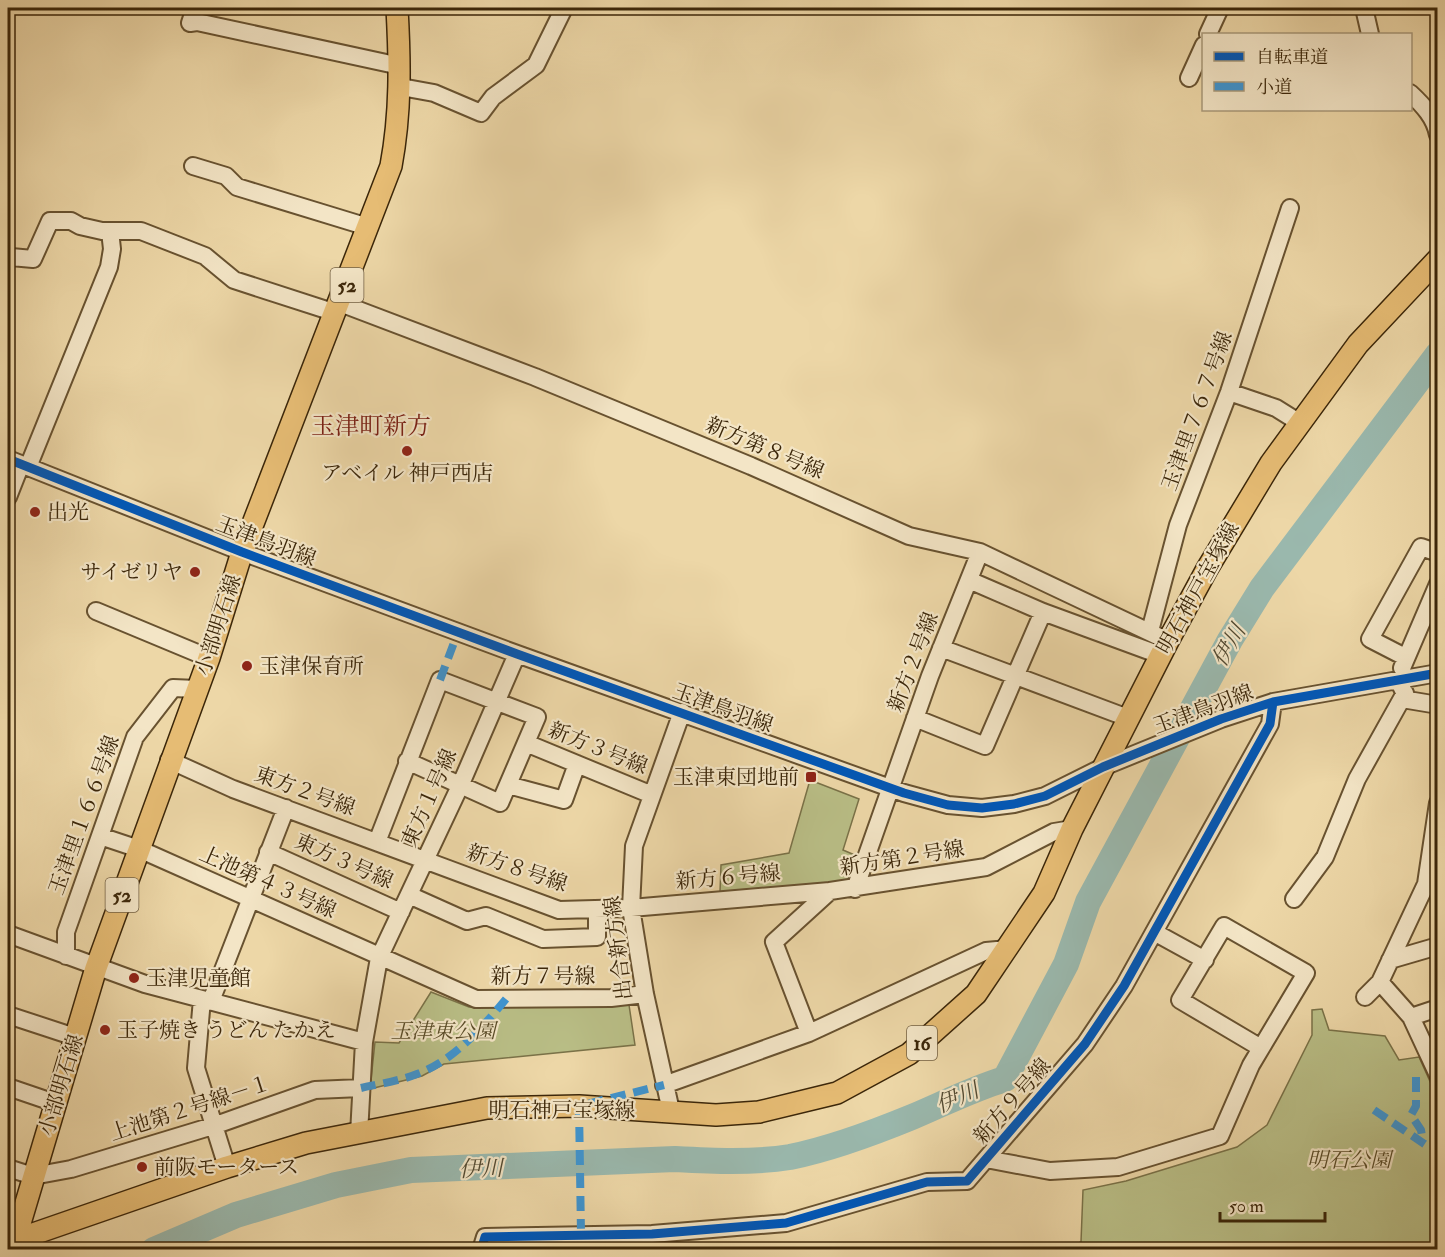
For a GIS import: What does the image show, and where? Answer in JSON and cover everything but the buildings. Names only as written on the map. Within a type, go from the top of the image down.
[{"type":"main road","name":"小部明石線","points":[[11,1245],[96,968],[169,760],[209,658],[242,552],[338,308],[391,165],[398,125],[401,87],[397,8]]},
{"type":"main road","name":"明石神戸宝塚線","points":[[11,1245],[227,1167],[306,1143],[487,1108],[579,1106],[716,1114],[759,1112],[837,1093],[909,1054],[941,1028],[976,994],[1044,893],[1072,829],[1128,718],[1159,642],[1271,464],[1358,344],[1437,259]]},
{"type":"street","points":[[195,8],[190,23],[197,22],[400,66]]},
{"type":"street","points":[[401,87],[434,93],[481,113],[493,97],[536,65],[564,8]]},
{"type":"street","points":[[1208,33],[1220,8]]},
{"type":"street","points":[[1364,8],[1370,33]]},
{"type":"street","points":[[1190,78],[1202,48]]},
{"type":"street","points":[[1412,95],[1424,107],[1436,126],[1437,135]]},
{"type":"street","points":[[193,165],[226,176],[237,187],[368,227]]},
{"type":"street","name":"玉津里７６７号線","points":[[1159,642],[1178,525],[1229,392],[1290,208]]},
{"type":"street","name":"新方第８号線","points":[[8,260],[11,256],[33,259],[50,221],[71,221],[80,226],[110,231],[141,231],[205,256],[234,280],[338,308],[535,377],[751,466],[909,536],[980,552],[1159,642]]},
{"type":"street","points":[[8,497],[19,463],[109,267],[112,249],[110,231]]},
{"type":"street","points":[[1229,392],[1276,408],[1300,423]]},
{"type":"street","name":"玉津鳥羽線","points":[[19,463],[242,552],[517,654],[891,788],[948,805],[982,808],[1045,796],[1103,767],[1221,718],[1273,702],[1401,687],[1437,674]]},
{"type":"street","points":[[1405,657],[1370,639],[1421,547],[1437,553]]},
{"type":"street","name":"新方２号線","points":[[855,889],[915,718],[980,552]]},
{"type":"street","points":[[969,580],[1043,612],[1159,642]]},
{"type":"street","points":[[1293,899],[1325,857],[1357,779],[1401,687],[1405,657],[1437,584]]},
{"type":"street","points":[[96,611],[209,658]]},
{"type":"street","points":[[915,718],[984,746],[1043,612]]},
{"type":"street","points":[[941,648],[1128,718]]},
{"type":"street","name":"東方１号線","points":[[359,1134],[364,1042],[379,958],[460,786],[517,654]]},
{"type":"street","points":[[377,842],[407,761],[440,680],[537,717],[500,802],[407,761]]},
{"type":"street","points":[[1401,687],[1408,700],[1437,705]]},
{"type":"street","name":"玉津里１６６号線","points":[[66,956],[66,932],[135,738],[173,688],[197,689]]},
{"type":"street","name":"新方９号線","points":[[481,1250],[485,1237],[651,1234],[786,1223],[927,1182],[967,1181],[1085,1044],[1124,986],[1270,724],[1273,702]]},
{"type":"street","name":"出合新方線","points":[[671,1112],[645,994],[631,908],[634,846],[682,712]]},
{"type":"street","name":"新方３号線","points":[[526,743],[652,795]]},
{"type":"street","name":"東方２号線","points":[[169,760],[233,789],[426,860]]},
{"type":"street","points":[[508,784],[564,800],[577,764]]},
{"type":"street","points":[[227,1167],[216,1125],[196,1068],[207,1000],[253,899],[254,887],[286,808]]},
{"type":"street","points":[[1365,997],[1380,982],[1432,883],[1437,813]]},
{"type":"street","name":"新方第２号線","points":[[809,1033],[774,942],[830,891],[855,889],[986,867],[1054,832],[1072,829]]},
{"type":"street","name":"上池第４３号線","points":[[100,836],[139,849],[379,958]]},
{"type":"street","name":"東方３号線","points":[[268,852],[401,912]]},
{"type":"street","name":"新方８号線","points":[[426,860],[559,910],[631,908]]},
{"type":"street","name":"新方６号線","points":[[631,908],[830,891]]},
{"type":"street","points":[[409,896],[467,921],[486,916],[543,939],[597,937],[597,909]]},
{"type":"street","points":[[986,1159],[1050,1171],[1118,1167],[1220,1136],[1251,1065],[1306,973],[1224,926],[1180,1000],[1261,1048]]},
{"type":"street","points":[[1154,932],[1204,960]]},
{"type":"street","points":[[8,934],[96,968],[364,1042]]},
{"type":"street","points":[[1390,960],[1437,946]]},
{"type":"street","name":"明石神戸宝塚線","points":[[664,1085],[809,1033],[986,951],[1008,949]]},
{"type":"street","name":"新方７号線","points":[[379,958],[476,999],[611,998],[645,994]]},
{"type":"street","points":[[1380,982],[1411,1017],[1437,1075]]},
{"type":"street","points":[[1411,1017],[1437,1008]]},
{"type":"street","points":[[8,1015],[75,1037]]},
{"type":"street","points":[[8,1087],[55,1103]]},
{"type":"street","name":"上池第２号線－１","points":[[33,1176],[71,1169],[216,1125],[315,1090],[362,1088]]},
{"type":"street","points":[[8,1168],[33,1176]]},
{"type":"green space","points":[[810,780],[859,799],[843,850],[857,856],[847,882],[720,892],[721,865],[789,853]]},
{"type":"green space","name":"玉津東公園","points":[[431,992],[469,1007],[629,1005],[635,1045],[444,1064],[422,1076],[370,1089],[375,1042],[399,1043]]},
{"type":"green space","name":"明石公園","points":[[1322,1009],[1329,1030],[1385,1036],[1399,1060],[1419,1057],[1437,1097],[1437,1249],[1061,1249],[1081,1242],[1083,1190],[1126,1181],[1237,1147],[1267,1125],[1312,1035],[1312,1010]]},
{"type":"green space","points":[[567,1239],[631,1239],[642,1249],[568,1249]]},
{"type":"water","points":[[220,1231],[182,1249],[112,1249]]},
{"type":"waterway","name":"伊川","points":[[154,1250],[236,1215],[336,1185],[411,1170],[675,1159],[747,1161],[790,1157],[867,1135],[1005,1079],[1066,964],[1088,902],[1230,640],[1262,588],[1438,354]]},
{"type":"marked path","points":[[440,680],[458,632]]},
{"type":"marked path","points":[[361,1088],[410,1076],[443,1061],[477,1032],[506,999]]},
{"type":"marked path","points":[[1416,1077],[1416,1106],[1411,1115],[1421,1130],[1423,1142]]},
{"type":"marked path","points":[[581,1234],[579,1106],[664,1085]]},
{"type":"marked path","points":[[1374,1110],[1426,1145],[1438,1147]]},
{"type":"marked path","points":[[1436,1248],[1434,1229],[1438,1224]]},
{"type":"cycle path","points":[[8,459],[242,552],[517,654],[904,793],[948,805],[982,808],[1014,804],[1045,796],[1103,767],[1221,719],[1273,702],[1438,673]]},
{"type":"cycle path","points":[[481,1250],[485,1237],[652,1234],[786,1223],[927,1182],[967,1181],[1085,1044],[1124,986],[1270,724],[1273,702]]},
{"type":"place","name":"アベイル 神戸西店","points":[[407,451]]},
{"type":"place","name":"出光","points":[[35,512]]},
{"type":"place","name":"サイゼリヤ","points":[[195,572]]},
{"type":"place","name":"玉津保育所","points":[[247,666]]},
{"type":"place","name":"玉津東団地前","points":[[811,777]]},
{"type":"place","name":"玉津児童館","points":[[134,978]]},
{"type":"place","name":"玉子焼き うどん たかえ","points":[[105,1030]]},
{"type":"place","name":"前阪モータース","points":[[142,1167]]},
{"type":"district","name":"玉津町新方","points":[[371,426]]}]
